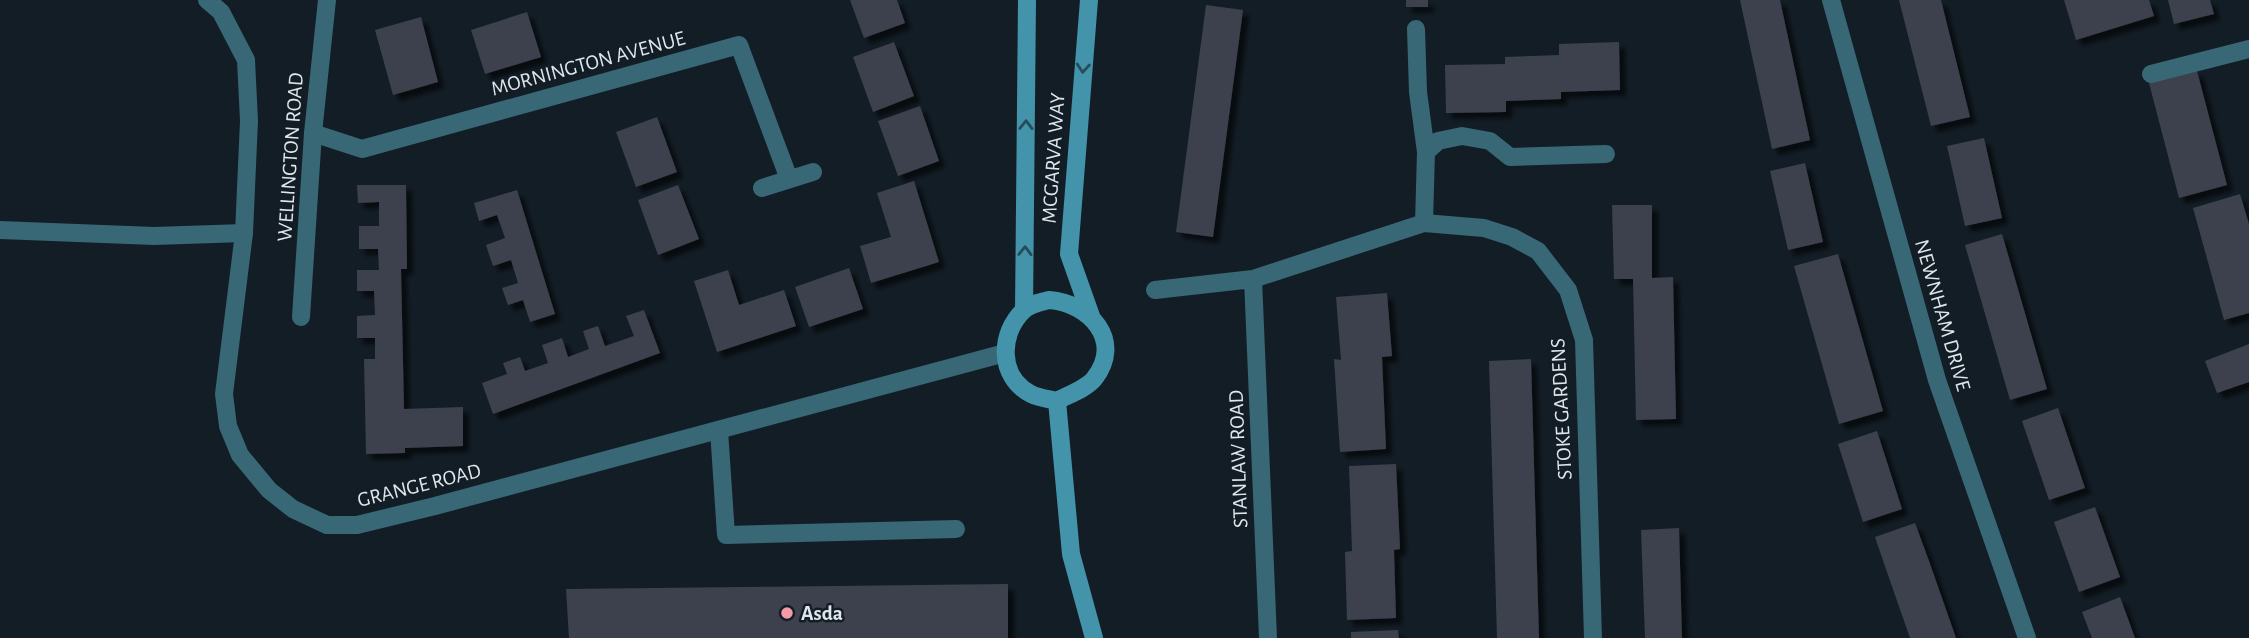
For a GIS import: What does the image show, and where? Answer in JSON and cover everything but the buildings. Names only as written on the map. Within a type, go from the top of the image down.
[{"type":"street","name":"GRANGE ROAD","points":[[207,0],[221,12],[246,60],[249,121],[244,233],[224,394],[228,426],[240,455],[269,490],[293,509],[327,524],[358,525],[1004,353]]},
{"type":"street","name":"WELLINGTON ROAD","points":[[302,317],[313,133],[327,0]]},
{"type":"street","name":"MCGARVA WAY","points":[[1024,310],[1027,0]]},
{"type":"street","name":"MCGARVA WAY","points":[[1089,0],[1069,254],[1091,316]]},
{"type":"street","name":"NEWNHAM DRIVE","points":[[1830,0],[1937,380],[2027,638]]},
{"type":"street","points":[[1416,29],[1418,92],[1426,152],[1424,222]]},
{"type":"street","name":"MORNINGTON AVENUE","points":[[313,133],[362,149],[739,45],[789,179]]},
{"type":"street","points":[[2151,74],[2249,49]]},
{"type":"street","points":[[1426,152],[1437,141],[1462,136],[1490,141],[1510,157],[1606,154]]},
{"type":"street","points":[[762,188],[813,172]]},
{"type":"street","name":"STOKE GARDENS","points":[[1155,290],[1253,279],[1424,222],[1485,228],[1512,237],[1538,251],[1569,290],[1584,340],[1593,638]]},
{"type":"street","points":[[0,230],[155,236],[244,233]]},
{"type":"street","name":"STANLAW ROAD","points":[[1253,279],[1268,638]]},
{"type":"street","points":[[1049,300],[1066,301],[1091,316],[1101,331],[1104,348],[1102,365],[1094,380],[1057,401],[1025,390],[1013,378],[1004,353],[1007,335],[1024,310],[1049,300]]},
{"type":"street","points":[[1057,401],[1071,554],[1094,638]]},
{"type":"street","points":[[719,430],[726,535],[956,529]]},
{"type":"place","name":"Asda","points":[[787,613]]}]
